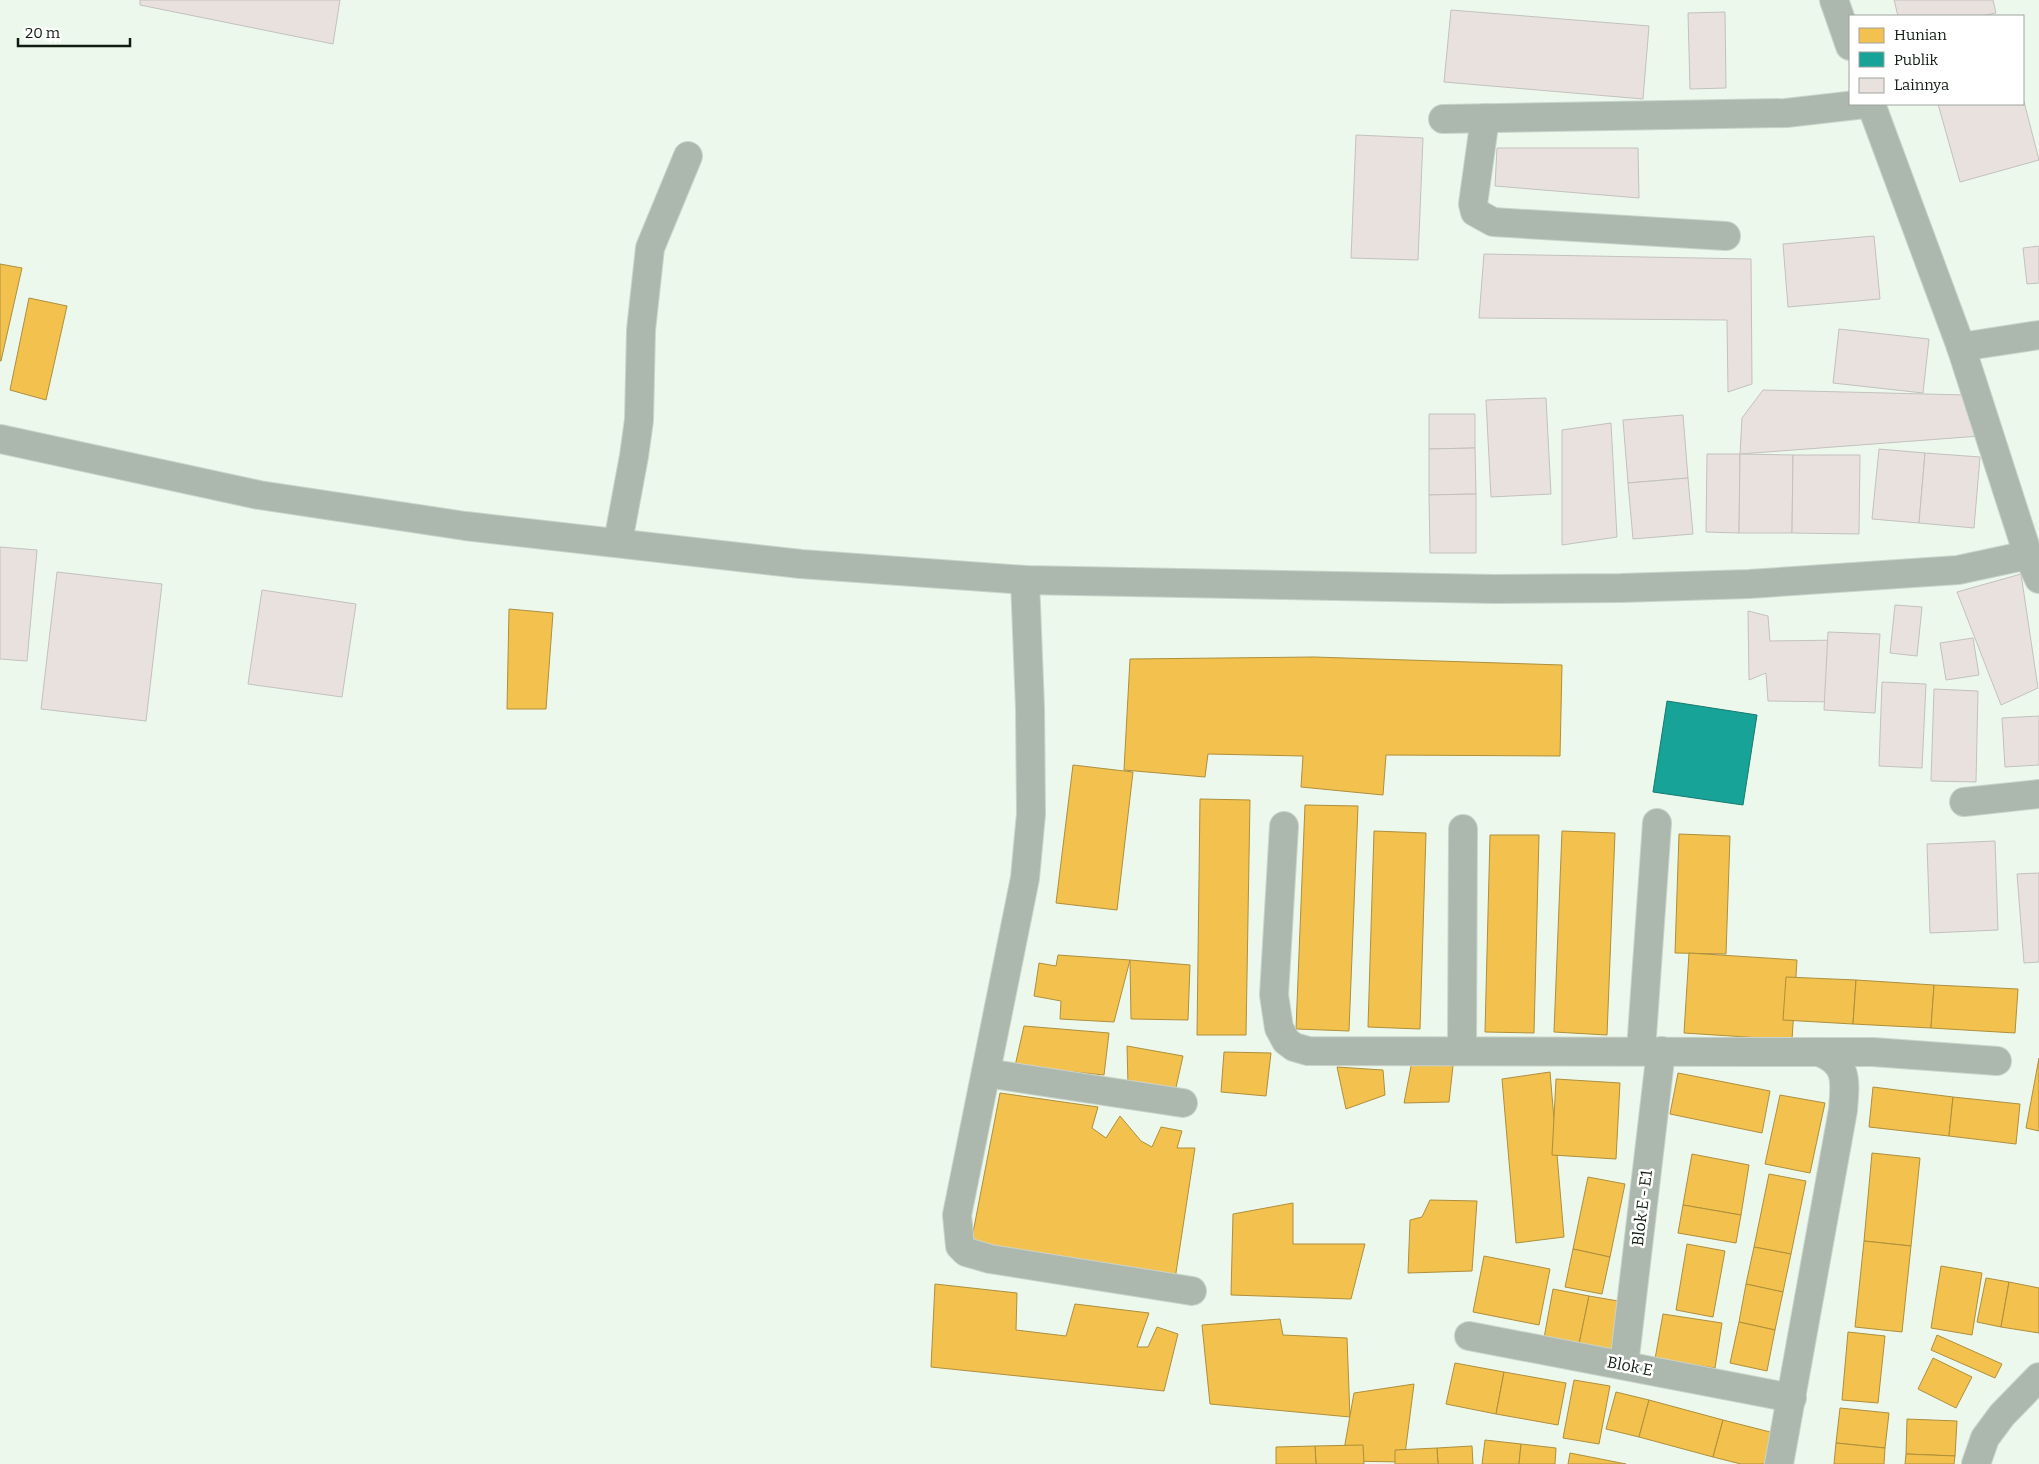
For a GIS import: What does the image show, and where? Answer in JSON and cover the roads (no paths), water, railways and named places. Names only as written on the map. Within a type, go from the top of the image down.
[{"type":"street","points":[[1834,0],[1849,43]]},
{"type":"street","points":[[1443,119],[1786,113],[1856,105]]},
{"type":"street","points":[[1871,105],[1961,348],[2028,555],[2039,579]]},
{"type":"street","points":[[1485,118],[1473,204],[1475,212],[1480,216],[1493,222],[1726,236]]},
{"type":"street","points":[[618,542],[633,466],[639,420],[641,330],[650,248],[688,156]]},
{"type":"street","points":[[1961,348],[2039,335]]},
{"type":"street","points":[[0,439],[259,496],[465,526],[801,564],[1025,580],[1464,588],[1621,588],[1750,584],[1958,570],[2028,555]]},
{"type":"street","points":[[1025,580],[1030,708],[1031,814],[1025,878],[957,1215],[960,1246],[966,1252],[990,1259],[1192,1292]]},
{"type":"street","points":[[1964,802],[2039,794]]},
{"type":"street","name":"Blok E - E1","points":[[1624,1365],[1651,1050],[1657,823]]},
{"type":"street","points":[[1284,826],[1274,995],[1279,1028],[1286,1041],[1294,1047],[1308,1051],[1651,1050],[1873,1052],[1997,1061]]},
{"type":"street","points":[[1462,1051],[1463,829]]},
{"type":"street","points":[[1779,1464],[1845,1093],[1843,1073],[1839,1064],[1832,1057],[1819,1052]]},
{"type":"street","points":[[986,1073],[1183,1102]]},
{"type":"street","name":"Blok E","points":[[1469,1336],[1792,1398]]},
{"type":"street","points":[[1976,1464],[1985,1438],[2002,1415],[2039,1378]]}]
